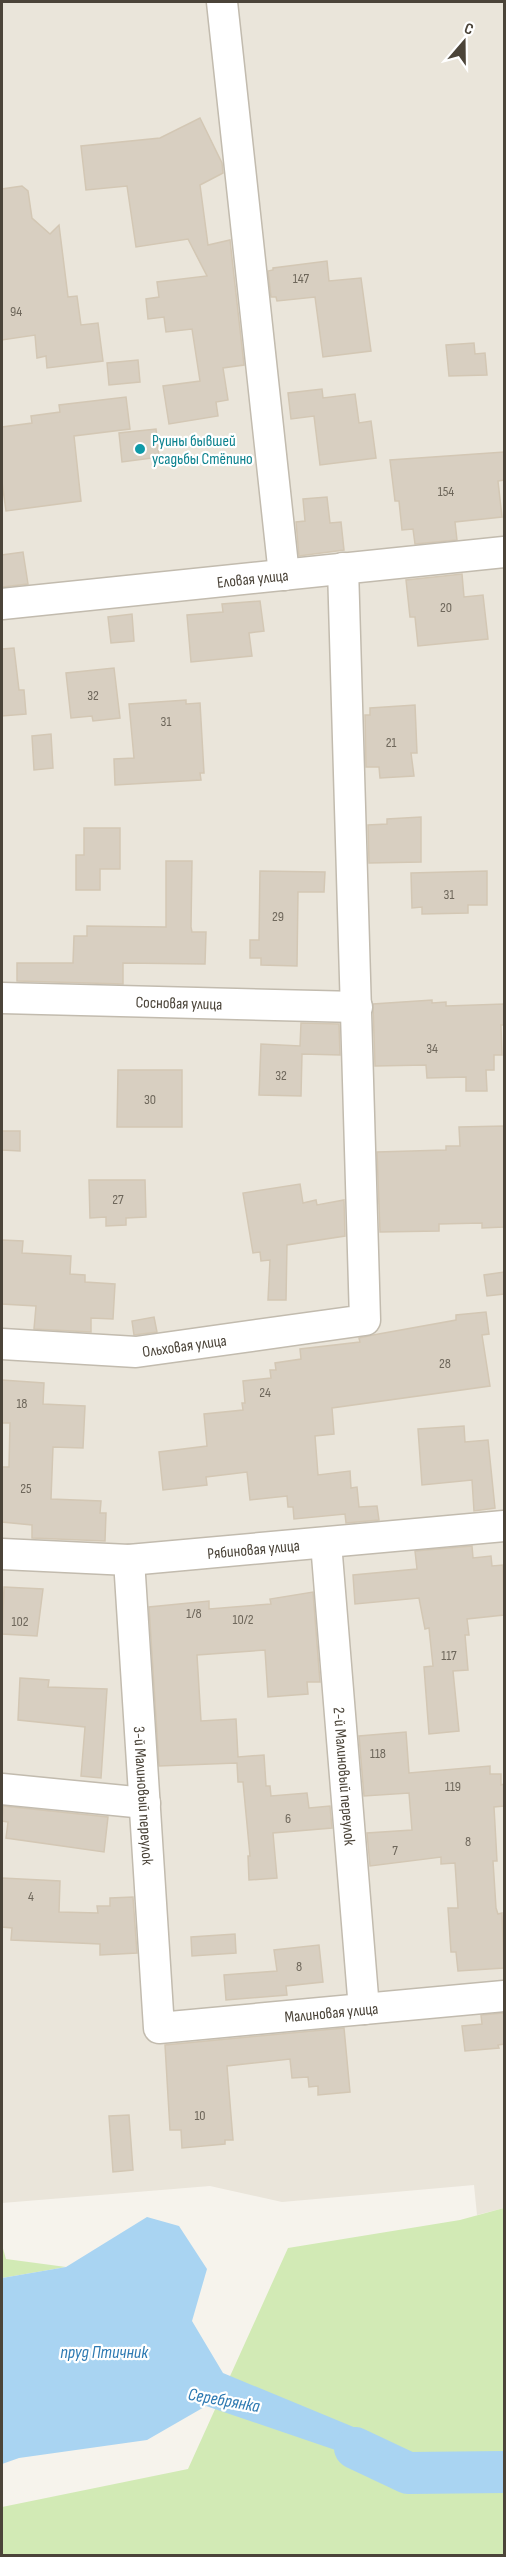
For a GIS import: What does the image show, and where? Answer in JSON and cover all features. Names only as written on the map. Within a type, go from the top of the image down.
[{"type":"street","points":[[222,2],[285,574]]},
{"type":"street","name":"Еловая улица","points":[[2,604],[504,552]]},
{"type":"street","points":[[343,568],[357,1007]]},
{"type":"street","name":"Сосновая улица","points":[[2,998],[357,1007]]},
{"type":"street","name":"Ольховая улица","points":[[2,1344],[136,1352],[365,1320],[357,1007]]},
{"type":"street","name":"Рябиновая улица","points":[[2,1554],[129,1560],[504,1526]]},
{"type":"street","name":"2-й Малиновый переулок","points":[[326,1543],[364,2009]]},
{"type":"street","name":"3-й Малиновый переулок","points":[[129,1560],[159,2028]]},
{"type":"street","points":[[2,1788],[145,1803]]},
{"type":"street","name":"Малиновая улица","points":[[159,2028],[504,1996]]},
{"type":"shaded area","points":[[2,2],[504,2],[504,2208],[477,2215],[474,2185],[282,2202],[210,2186],[2,2203]]},
{"type":"green space","points":[[504,2208],[504,2555],[2,2556],[2,2507],[188,2469],[288,2248],[460,2220]]},
{"type":"green space","points":[[2,2245],[6,2259],[66,2267],[2,2278]]},
{"type":"water","name":"пруд Птичник","points":[[147,2217],[179,2226],[207,2269],[192,2321],[223,2373],[356,2428],[408,2473],[206,2406],[147,2440],[19,2458],[2,2464],[2,2278],[66,2267]]},
{"type":"building","points":[[200,118],[222,163],[223,173],[200,185],[208,245],[230,240],[244,365],[223,368],[228,400],[216,402],[218,416],[169,424],[163,386],[200,381],[192,329],[166,332],[164,317],[148,319],[146,299],[159,297],[157,282],[207,276],[188,239],[136,247],[127,186],[86,190],[81,146],[160,138]]},
{"type":"building","points":[[22,186],[28,191],[32,218],[50,234],[59,225],[68,297],[77,296],[81,325],[98,323],[103,361],[47,368],[46,356],[37,358],[35,335],[2,340],[2,189]]},
{"type":"building","points":[[327,261],[329,281],[361,278],[371,351],[323,357],[315,297],[277,301],[276,297],[271,297],[268,271],[273,268]]},
{"type":"building","points":[[474,343],[475,354],[485,353],[487,375],[449,376],[446,345]]},
{"type":"building","points":[[138,360],[140,382],[109,385],[107,363]]},
{"type":"building","points":[[322,389],[323,398],[355,394],[359,423],[371,421],[376,458],[320,465],[314,416],[291,419],[288,393]]},
{"type":"building","points":[[126,397],[130,429],[74,436],[81,501],[6,511],[2,482],[2,427],[32,423],[31,416],[60,412],[59,405]]},
{"type":"building","points":[[156,429],[159,457],[122,462],[119,433]]},
{"type":"building","points":[[504,452],[504,480],[498,481],[502,517],[455,522],[457,540],[415,544],[413,529],[402,530],[399,501],[395,501],[390,460]]},
{"type":"building","points":[[327,497],[330,523],[341,522],[344,550],[299,556],[296,522],[305,521],[303,499]]},
{"type":"building","points":[[23,552],[28,584],[2,587],[2,555]]},
{"type":"building","points":[[462,574],[464,597],[483,595],[488,639],[418,646],[415,617],[410,617],[406,580]]},
{"type":"building","points":[[260,601],[264,631],[249,633],[252,656],[191,662],[187,615],[223,612],[222,604]]},
{"type":"building","points":[[132,614],[134,641],[111,643],[108,617]]},
{"type":"building","points":[[14,648],[19,690],[24,690],[26,714],[2,716],[2,649]]},
{"type":"building","points":[[114,668],[120,718],[93,721],[92,716],[71,718],[66,673]]},
{"type":"building","points":[[186,700],[186,704],[200,703],[204,773],[200,773],[201,780],[115,785],[114,759],[134,758],[129,704]]},
{"type":"building","points":[[415,705],[417,753],[411,753],[414,776],[380,778],[379,767],[366,767],[365,715],[370,715],[370,708]]},
{"type":"building","points":[[51,734],[53,768],[34,770],[32,736]]},
{"type":"building","points":[[421,817],[421,862],[369,863],[368,825],[387,824],[387,819]]},
{"type":"building","points":[[84,828],[120,828],[120,869],[100,869],[100,890],[76,890],[76,855],[84,855]]},
{"type":"building","points":[[166,861],[192,861],[191,927],[192,932],[206,932],[205,964],[123,963],[123,984],[17,981],[17,963],[73,963],[74,936],[87,936],[87,926],[166,927]]},
{"type":"building","points":[[260,871],[325,872],[324,892],[298,892],[297,966],[261,965],[261,958],[250,958],[250,940],[259,940]]},
{"type":"building","points":[[487,871],[487,905],[468,905],[468,913],[422,914],[422,907],[412,908],[411,873]]},
{"type":"building","points":[[432,1000],[432,1003],[446,1002],[446,1006],[504,1004],[504,1025],[501,1025],[502,1055],[494,1055],[494,1070],[486,1070],[487,1091],[466,1091],[466,1077],[427,1078],[426,1065],[375,1066],[373,1004]]},
{"type":"building","points":[[301,1023],[339,1024],[340,1055],[302,1054],[301,1096],[259,1095],[261,1044],[300,1046]]},
{"type":"building","points":[[118,1070],[182,1070],[182,1127],[117,1127]]},
{"type":"building","points":[[504,1126],[504,1227],[482,1228],[482,1223],[439,1224],[439,1231],[380,1232],[377,1152],[446,1150],[446,1146],[460,1146],[459,1127]]},
{"type":"building","points":[[2,1131],[20,1131],[20,1151],[2,1150]]},
{"type":"building","points":[[89,1180],[145,1180],[146,1217],[126,1218],[126,1225],[106,1226],[106,1217],[90,1218]]},
{"type":"building","points":[[300,1184],[303,1203],[316,1200],[317,1205],[344,1200],[345,1236],[287,1245],[286,1300],[268,1300],[270,1260],[261,1261],[260,1252],[253,1253],[243,1193]]},
{"type":"building","points":[[2,1240],[23,1241],[22,1253],[71,1256],[70,1274],[85,1275],[85,1282],[115,1284],[113,1319],[91,1318],[91,1332],[34,1329],[36,1306],[2,1304]]},
{"type":"building","points":[[504,1272],[504,1294],[487,1296],[484,1275]]},
{"type":"building","points":[[486,1312],[489,1334],[482,1335],[490,1386],[332,1408],[334,1434],[315,1436],[318,1475],[350,1471],[351,1488],[357,1487],[359,1507],[377,1506],[379,1520],[346,1523],[345,1514],[294,1519],[293,1507],[288,1507],[287,1496],[250,1500],[247,1472],[206,1477],[207,1485],[163,1490],[159,1452],[207,1446],[204,1414],[243,1410],[242,1403],[245,1403],[243,1381],[271,1378],[270,1370],[276,1370],[275,1363],[301,1359],[300,1349],[360,1342],[359,1338],[456,1320],[456,1315]]},
{"type":"building","points":[[154,1317],[157,1332],[134,1335],[132,1321]]},
{"type":"building","points":[[2,1380],[44,1383],[43,1404],[85,1406],[83,1448],[53,1447],[51,1499],[101,1501],[100,1513],[106,1513],[105,1541],[32,1538],[32,1525],[2,1522],[2,1467],[9,1467],[10,1423],[2,1423]]},
{"type":"building","points":[[464,1426],[465,1442],[488,1440],[495,1508],[474,1511],[472,1480],[422,1485],[418,1429]]},
{"type":"building","points":[[472,1546],[473,1558],[491,1556],[492,1566],[503,1565],[504,1615],[467,1619],[469,1635],[465,1635],[468,1670],[453,1671],[459,1731],[429,1734],[424,1667],[433,1666],[429,1628],[425,1629],[419,1598],[355,1604],[353,1575],[417,1569],[415,1551]]},
{"type":"building","points":[[4,1587],[43,1589],[37,1636],[2,1634]]},
{"type":"building","points":[[313,1592],[320,1682],[307,1682],[308,1694],[268,1697],[265,1650],[197,1655],[201,1721],[236,1719],[238,1757],[264,1755],[266,1786],[270,1786],[271,1796],[307,1793],[309,1808],[330,1806],[332,1828],[273,1833],[277,1878],[249,1880],[248,1856],[250,1856],[243,1782],[238,1782],[237,1763],[159,1766],[149,1607],[209,1601],[209,1609],[271,1604],[270,1599]]},
{"type":"building","points":[[20,1678],[49,1680],[48,1687],[107,1689],[101,1778],[81,1776],[85,1727],[18,1720]]},
{"type":"building","points":[[406,1732],[409,1773],[490,1766],[490,1774],[501,1774],[501,1785],[504,1784],[504,1806],[494,1807],[497,1861],[493,1861],[496,1908],[498,1914],[502,1913],[504,1968],[458,1971],[456,1952],[451,1952],[448,1908],[458,1908],[455,1863],[441,1864],[441,1857],[370,1866],[367,1833],[412,1830],[409,1793],[364,1796],[359,1736]]},
{"type":"building","points":[[3,1806],[108,1817],[104,1852],[6,1838],[8,1822],[2,1821]]},
{"type":"building","points":[[2,1878],[60,1881],[59,1912],[98,1913],[97,1906],[110,1906],[110,1898],[133,1897],[137,1953],[100,1955],[100,1944],[11,1940],[12,1928],[2,1927]]},
{"type":"building","points":[[235,1934],[236,1953],[192,1956],[191,1937]]},
{"type":"building","points":[[319,1945],[323,1982],[286,1986],[287,1995],[226,2000],[224,1975],[277,1971],[274,1950]]},
{"type":"building","points":[[504,2013],[504,2044],[498,2045],[499,2048],[465,2051],[462,2026],[482,2024],[481,2015]]},
{"type":"building","points":[[344,2028],[350,2092],[318,2095],[318,2086],[309,2087],[308,2077],[292,2078],[290,2059],[227,2066],[233,2140],[225,2140],[225,2144],[182,2148],[181,2130],[170,2130],[165,2045]]},
{"type":"building","points":[[129,2115],[133,2170],[113,2172],[109,2116]]},
{"type":"waterway","name":"Серебрянка","points":[[355,2448],[408,2473],[504,2472]]},
{"type":"place","name":"Руины бывшей усадьбы Стёпино","points":[[140,449]]}]
